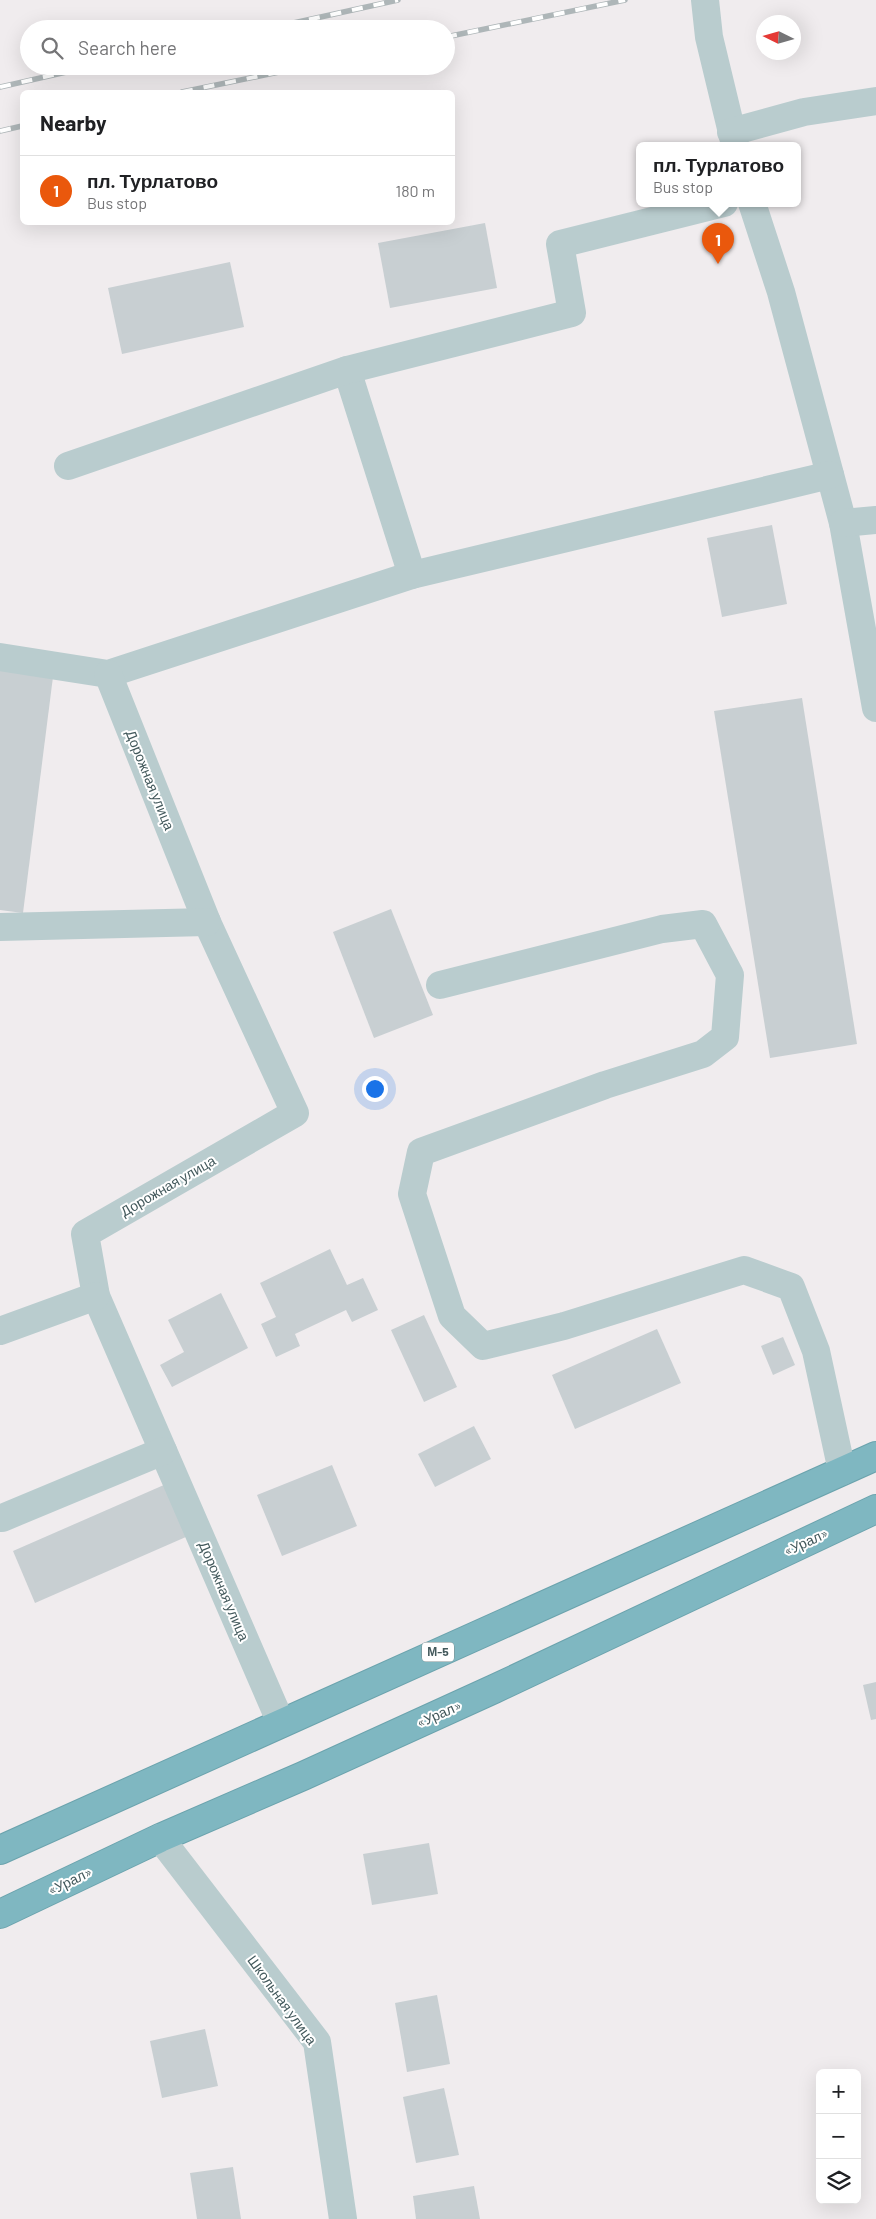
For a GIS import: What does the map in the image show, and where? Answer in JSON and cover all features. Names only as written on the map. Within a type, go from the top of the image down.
[{"type":"highway","name":"М-5","points":[[0,1850],[876,1456]]},
{"type":"highway","name":"«Урал»","points":[[0,1914],[160,1838],[304,1776],[494,1690],[876,1508]]},
{"type":"street","points":[[705,0],[709,37],[733,138],[804,112],[876,100]]},
{"type":"street","points":[[68,466],[347,370],[572,313],[560,244],[708,207]]},
{"type":"street","points":[[753,207],[781,292],[843,523],[876,708]]},
{"type":"street","points":[[347,370],[412,576]]},
{"type":"street","points":[[0,657],[108,674],[412,576],[830,475]]},
{"type":"street","points":[[843,523],[876,520]]},
{"type":"street","name":"Дорожная улица","points":[[108,674],[207,922],[295,1113],[85,1234],[96,1296],[281,1723]]},
{"type":"street","points":[[0,927],[207,922]]},
{"type":"street","points":[[440,985],[662,929],[703,924],[730,975],[725,1037],[703,1054],[605,1085],[421,1152],[412,1194],[452,1316],[483,1346],[564,1326],[744,1270],[791,1287],[816,1350],[842,1471]]},
{"type":"street","points":[[0,1331],[96,1296]]},
{"type":"street","points":[[2,1518],[163,1451]]},
{"type":"street","name":"Школьная улица","points":[[160,1838],[317,2042],[343,2219]]},
{"type":"building","points":[[485,223],[497,288],[390,308],[378,243]]},
{"type":"building","points":[[230,262],[244,327],[122,354],[108,288]]},
{"type":"building","points":[[772,525],[787,604],[722,617],[707,538]]},
{"type":"building","points":[[0,662],[54,669],[23,913],[0,910]]},
{"type":"building","points":[[802,698],[857,1044],[770,1058],[714,711]]},
{"type":"building","points":[[391,909],[433,1015],[374,1038],[333,932]]},
{"type":"building","points":[[330,1249],[347,1285],[363,1278],[378,1310],[352,1322],[346,1310],[295,1334],[300,1346],[276,1357],[261,1324],[276,1317],[260,1283]]},
{"type":"building","points":[[221,1293],[248,1348],[172,1387],[160,1365],[184,1352],[168,1320]]},
{"type":"building","points":[[424,1315],[457,1387],[424,1402],[391,1330]]},
{"type":"building","points":[[657,1329],[681,1383],[575,1429],[552,1375]]},
{"type":"building","points":[[783,1337],[795,1365],[773,1375],[761,1346]]},
{"type":"building","points":[[474,1426],[491,1459],[435,1487],[418,1454]]},
{"type":"building","points":[[332,1465],[357,1526],[282,1556],[257,1495]]},
{"type":"building","points":[[173,1481],[195,1533],[35,1603],[13,1551]]},
{"type":"building","points":[[876,1682],[876,1719],[871,1720],[863,1685]]},
{"type":"building","points":[[429,1843],[438,1894],[372,1905],[363,1854]]},
{"type":"building","points":[[437,1995],[450,2064],[407,2072],[395,2003]]},
{"type":"building","points":[[205,2029],[218,2086],[162,2098],[150,2041]]},
{"type":"building","points":[[444,2088],[459,2155],[416,2163],[403,2097]]},
{"type":"building","points":[[233,2167],[241,2219],[197,2219],[190,2173]]},
{"type":"building","points":[[474,2186],[480,2219],[416,2219],[413,2196]]},
{"type":"railway","points":[[307,20],[398,0]]},
{"type":"railway","points":[[455,35],[625,0]]},
{"type":"railway","points":[[0,87],[53,75]]},
{"type":"railway","points":[[192,90],[264,75]]},
{"type":"railway","points":[[0,131],[20,126]]},
{"type":"place","name":"пл. Турлатово","points":[[718,264]]}]
